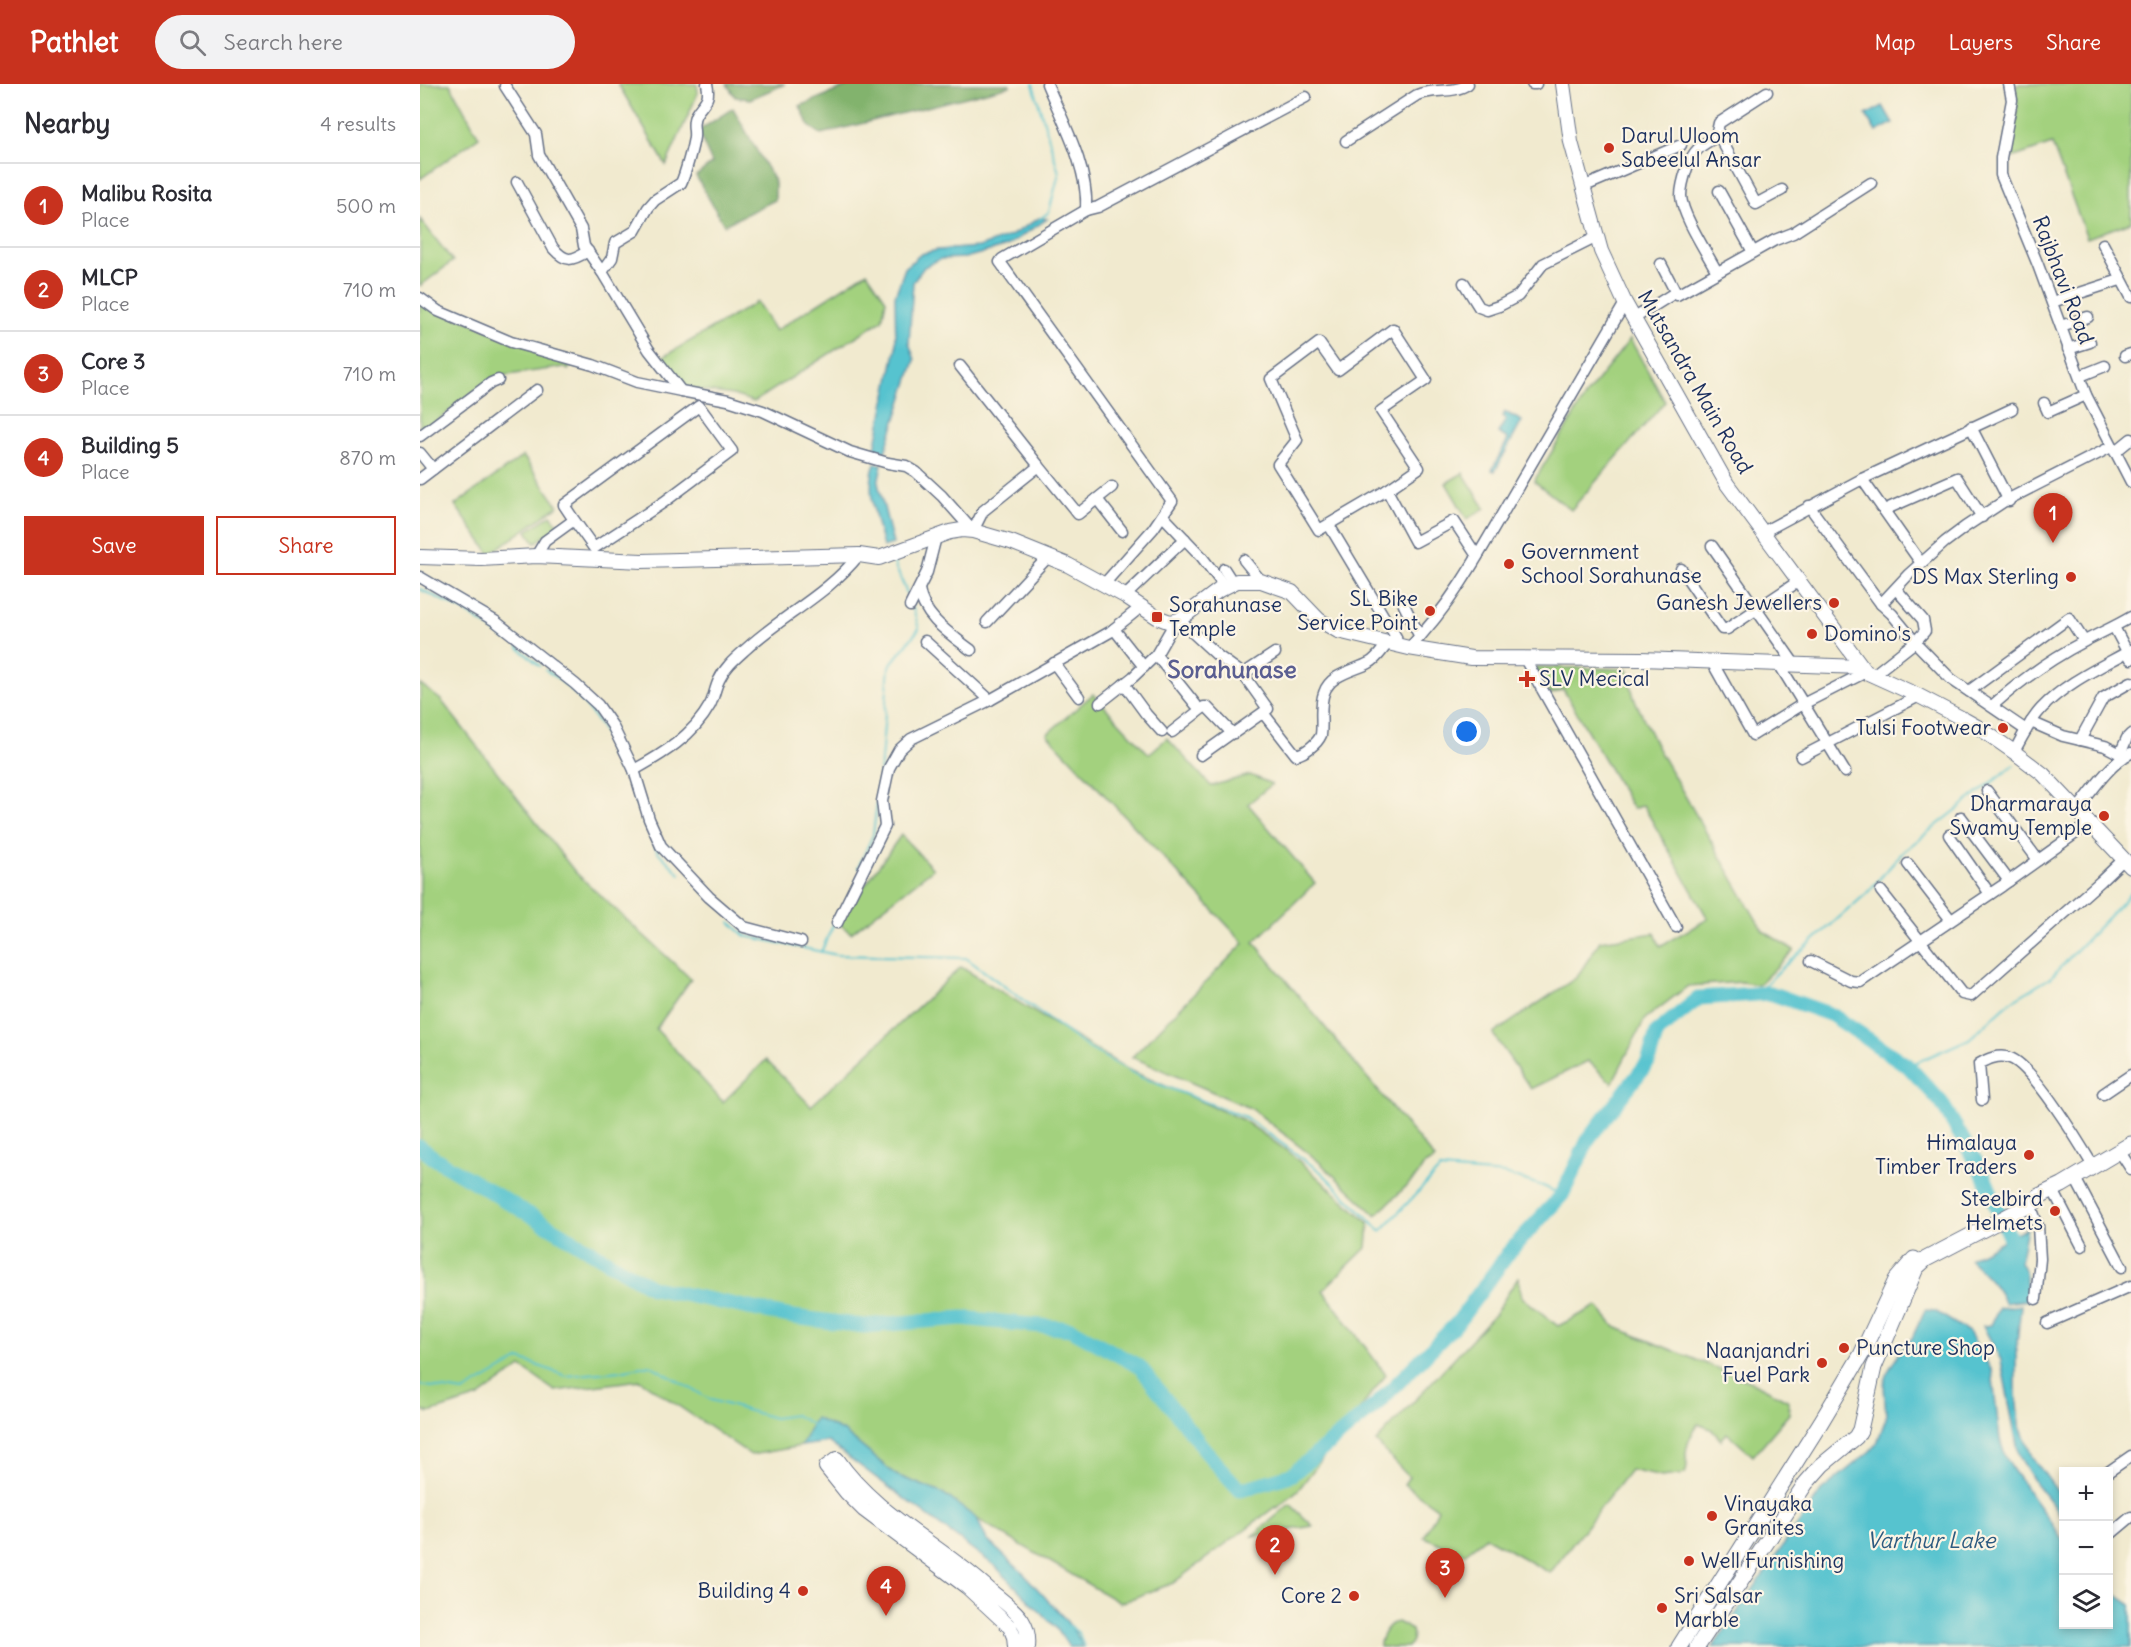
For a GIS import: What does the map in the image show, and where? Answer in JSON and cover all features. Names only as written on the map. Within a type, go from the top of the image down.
[{"type":"main road","points":[[1679,1647],[1861,1355],[1896,1280],[1919,1261],[2075,1178],[2120,1150],[2119,1144],[2131,1135]]},
{"type":"main road","points":[[1697,1647],[1806,1483],[1822,1465],[1856,1437],[1864,1417],[1874,1367],[1919,1261]]},
{"type":"street","points":[[602,272],[612,258],[615,243],[635,231],[655,200],[681,183],[694,136],[692,127],[696,113],[706,103],[707,84]]},
{"type":"street","points":[[1047,84],[1083,172],[1088,195],[1086,210]]},
{"type":"street","points":[[1346,141],[1417,95],[1430,90],[1453,90],[1468,84]]},
{"type":"street","name":"Mutsandra Main Road","points":[[1563,84],[1571,142],[1585,186],[1597,237],[1625,303],[1727,484],[1866,672]]},
{"type":"street","name":"Rajbhavi Road","points":[[2009,84],[2012,107],[2001,158],[2001,174],[2086,395],[2131,480]]},
{"type":"street","points":[[505,86],[536,134],[539,155],[580,229],[584,246],[649,350],[681,391]]},
{"type":"street","points":[[1767,92],[1719,123],[1717,132],[1756,204],[1782,190]]},
{"type":"street","points":[[1104,584],[1163,516],[1172,501],[1000,262],[1086,210],[1098,207],[1306,97]]},
{"type":"street","points":[[1717,272],[1683,208],[1681,196],[1682,181],[1692,155],[1701,145],[1718,136]]},
{"type":"street","points":[[1585,186],[1681,145]]},
{"type":"street","points":[[517,182],[559,255],[568,260],[588,252]]},
{"type":"street","points":[[1661,264],[1677,295],[1775,240],[1793,233],[1871,183]]},
{"type":"street","points":[[1719,191],[1753,252]]},
{"type":"street","points":[[1464,283],[1479,307],[1487,310],[1500,306],[1518,296],[1543,264],[1597,237]]},
{"type":"street","points":[[2103,244],[2131,297]]},
{"type":"street","points":[[2052,302],[2120,280]]},
{"type":"street","points":[[1634,319],[1676,292]]},
{"type":"street","points":[[420,298],[438,311],[511,342],[593,365],[637,382],[728,400],[763,411],[850,452],[906,466],[942,496],[973,531]]},
{"type":"street","points":[[1264,714],[1296,755],[1302,753],[1322,735],[1323,698],[1329,685],[1344,673],[1370,663],[1398,645],[1420,637],[1440,614],[1477,556],[1625,303]]},
{"type":"street","points":[[2061,326],[2088,317]]},
{"type":"street","points":[[1393,329],[1426,380],[1381,411],[1419,468],[1329,525],[1319,530],[1278,464],[1297,440],[1271,379],[1319,343],[1338,370],[1393,329]]},
{"type":"street","points":[[2067,349],[2090,342]]},
{"type":"street","points":[[960,366],[1078,514],[1112,487]]},
{"type":"street","points":[[2080,376],[2105,366]]},
{"type":"street","points":[[420,436],[498,380]]},
{"type":"street","points":[[420,478],[537,390]]},
{"type":"street","points":[[2044,403],[2048,412],[2086,395]]},
{"type":"street","points":[[699,406],[732,451],[664,502],[594,548],[574,520],[564,505],[699,406]]},
{"type":"street","points":[[1763,532],[1862,479],[2012,410]]},
{"type":"street","points":[[1971,427],[2009,501]]},
{"type":"street","points":[[1881,604],[1945,542],[1982,517],[2131,439]]},
{"type":"street","points":[[420,453],[433,469]]},
{"type":"street","points":[[973,531],[982,511],[1039,466]]},
{"type":"street","points":[[1884,510],[1957,478],[1982,517]]},
{"type":"street","points":[[1862,479],[1921,563]]},
{"type":"street","points":[[1387,490],[1415,542],[1454,521],[1477,556]]},
{"type":"street","points":[[1097,499],[1122,531]]},
{"type":"street","points":[[1809,506],[1881,604],[1893,614],[1915,642],[1951,679],[1992,706],[2029,726],[2105,746],[2125,755]]},
{"type":"street","points":[[1163,516],[1229,585]]},
{"type":"street","points":[[536,556],[545,541],[574,520]]},
{"type":"street","points":[[1329,525],[1396,637],[1398,645]]},
{"type":"street","points":[[420,557],[481,559],[536,556],[642,561],[859,555],[879,558],[936,537],[962,530],[973,531],[1068,565],[1125,596],[1157,617],[1170,622],[1177,621],[1218,656],[1244,674],[1267,706],[1268,711],[1201,755]]},
{"type":"street","points":[[936,537],[927,572],[914,598],[924,605],[933,618],[971,650]]},
{"type":"street","points":[[1125,596],[1185,538]]},
{"type":"street","points":[[1712,546],[1795,665]]},
{"type":"street","points":[[634,770],[678,743],[710,705],[724,670],[747,647],[836,582],[859,555]]},
{"type":"street","points":[[987,622],[1048,557]]},
{"type":"street","points":[[1244,560],[1261,581]]},
{"type":"street","points":[[1224,569],[1229,585]]},
{"type":"street","points":[[1681,569],[1722,629],[1730,627],[1757,610],[1798,581]]},
{"type":"street","points":[[420,577],[495,621],[598,705],[612,725],[634,770],[649,819],[661,846],[709,897],[744,927],[801,942]]},
{"type":"street","points":[[1100,703],[1156,655],[1177,621],[1237,580],[1261,581],[1292,592],[1329,627],[1355,636],[1471,658],[1779,664],[1866,672],[1919,696],[1981,729],[2014,752],[2043,774],[2128,863],[2102,881],[1971,996],[1962,994],[1881,891]]},
{"type":"street","points":[[1712,662],[1753,735],[1803,704],[1866,672],[1915,642],[1925,631],[1923,620],[1896,589]]},
{"type":"street","points":[[1404,605],[1420,637]]},
{"type":"street","points":[[837,923],[885,826],[882,801],[889,768],[894,756],[902,746],[911,739],[990,700],[1114,629],[1142,607]]},
{"type":"street","points":[[1992,706],[2011,690],[2084,641],[2131,617]]},
{"type":"street","points":[[1969,691],[2069,618],[2084,641]]},
{"type":"street","points":[[2014,752],[2041,709],[2051,700],[2098,668],[2130,654],[2114,627]]},
{"type":"street","points":[[1114,629],[1144,667]]},
{"type":"street","points":[[925,641],[990,700]]},
{"type":"street","points":[[1244,674],[1275,653]]},
{"type":"street","points":[[1156,655],[1196,705]]},
{"type":"street","points":[[1525,659],[1676,927]]},
{"type":"street","points":[[1054,663],[1079,697]]},
{"type":"street","points":[[1779,664],[1845,772]]},
{"type":"street","points":[[2080,740],[2103,698],[2131,682]]},
{"type":"street","points":[[1124,684],[1146,714],[1167,732],[1206,706],[1232,733]]},
{"type":"street","points":[[1801,757],[1919,696]]},
{"type":"street","points":[[2077,810],[2096,785],[2125,755],[2127,738],[2131,734]]},
{"type":"street","points":[[1987,792],[2038,860]]},
{"type":"street","points":[[1961,817],[2009,881]]},
{"type":"street","points":[[1811,961],[1851,981],[1860,982],[2090,823]]},
{"type":"street","points":[[1949,835],[1990,894]]},
{"type":"street","points":[[1908,864],[1951,920]]},
{"type":"street","points":[[1982,1100],[1978,1064],[1992,1057],[2010,1058],[2025,1069],[2039,1087],[2093,1166]]},
{"type":"street","points":[[2103,1094],[2131,1075]]},
{"type":"street","points":[[2120,1150],[2131,1169]]},
{"type":"street","points":[[2075,1178],[2122,1267]]},
{"type":"street","points":[[2053,1190],[2082,1246]]},
{"type":"street","points":[[2025,1204],[2038,1226],[2040,1259],[2036,1299]]},
{"type":"street","points":[[2047,1323],[2131,1286]]},
{"type":"street","points":[[2113,1469],[2131,1456]]},
{"type":"street","points":[[832,1463],[855,1501],[975,1576],[1021,1618],[1028,1634],[1028,1647]]},
{"type":"street","points":[[2113,1532],[2131,1517]]},
{"type":"street","points":[[892,1523],[1010,1627],[1015,1647]]},
{"type":"green space","points":[[420,84],[450,84],[479,137],[420,179]]},
{"type":"green space","points":[[618,84],[697,84],[698,93],[666,165]]},
{"type":"green space","points":[[727,84],[785,84],[750,99],[735,97]]},
{"type":"green space","points":[[853,84],[1010,84],[1010,86],[821,134],[809,126],[800,106]]},
{"type":"green space","points":[[2020,84],[2131,84],[2131,222],[2087,238],[2052,144],[2009,159],[2017,117],[2016,86]]},
{"type":"green space","points":[[733,108],[775,183],[775,200],[724,225],[696,176],[712,163],[698,131]]},
{"type":"green space","points":[[420,219],[453,261],[420,286]]},
{"type":"green space","points":[[867,272],[886,300],[882,320],[754,402],[733,395],[684,388],[661,358],[757,302],[775,331]]},
{"type":"green space","points":[[420,301],[572,364],[568,370],[564,367],[494,377],[420,434]]},
{"type":"green space","points":[[1630,339],[1665,402],[1571,510],[1534,481],[1587,394]]},
{"type":"green space","points":[[523,456],[558,506],[490,554],[455,505]]},
{"type":"green space","points":[[1463,473],[1485,508],[1467,519],[1446,483]]},
{"type":"green space","points":[[551,515],[559,526],[535,543],[527,531]]},
{"type":"green space","points":[[1533,667],[1627,669],[1634,698],[1657,747],[1763,931],[1794,950],[1758,985],[1742,982],[1688,986],[1645,1019],[1612,1083],[1588,1061],[1531,1089],[1493,1034],[1577,977],[1600,941],[1655,933],[1660,946],[1708,919],[1643,805],[1633,809],[1563,689],[1551,694]]},
{"type":"green space","points":[[420,684],[441,700],[575,872],[691,979],[656,1029],[723,1102],[766,1060],[811,1106],[961,967],[1127,1069],[1243,1120],[1290,1153],[1369,1223],[1367,1247],[1323,1290],[1386,1375],[1299,1489],[1277,1508],[1275,1507],[1173,1583],[1120,1603],[977,1519],[944,1494],[896,1475],[844,1432],[815,1419],[801,1446],[751,1455],[640,1380],[555,1391],[521,1367],[479,1397],[429,1413],[420,1409]]},
{"type":"green space","points":[[1093,694],[1149,754],[1167,738],[1211,786],[1250,775],[1272,784],[1248,804],[1315,883],[1254,942],[1435,1159],[1423,1166],[1417,1176],[1376,1215],[1317,1160],[1252,1109],[1132,1057],[1244,943],[1047,734]]},
{"type":"green space","points":[[901,835],[933,869],[851,933],[838,923]]},
{"type":"green space","points":[[1518,1277],[1522,1297],[1558,1326],[1597,1306],[1615,1327],[1756,1384],[1789,1401],[1789,1414],[1753,1456],[1727,1433],[1721,1440],[1711,1429],[1698,1424],[1687,1447],[1685,1474],[1662,1477],[1630,1470],[1550,1573],[1486,1537],[1464,1554],[1424,1537],[1438,1509],[1404,1484],[1409,1477],[1376,1442],[1495,1314]]},
{"type":"green space","points":[[1290,1504],[1313,1526],[1253,1536]]},
{"type":"green space","points":[[1397,1622],[1412,1630],[1411,1643],[1407,1647],[1380,1647],[1385,1632],[1390,1625]]},
{"type":"water","points":[[1883,106],[1893,123],[1876,132],[1866,115]]},
{"type":"water","points":[[1039,218],[1047,219],[1007,246],[965,258],[940,259],[924,267],[913,282],[909,343],[915,360],[885,452],[875,449],[896,347],[895,296],[905,268],[921,254],[938,250],[979,247],[1012,235]]},
{"type":"water","points":[[1505,412],[1522,421],[1495,471],[1492,470],[1508,439],[1498,433],[1506,419],[1503,416]]},
{"type":"water","points":[[875,464],[882,464],[878,483],[893,544],[883,547],[875,516],[871,484]]},
{"type":"water","points":[[2027,1228],[2020,1262],[2025,1271],[2028,1300],[2004,1303],[1994,1285],[1969,1259]]},
{"type":"water","points":[[2021,1305],[2016,1352],[2019,1424],[2032,1457],[2059,1494],[2059,1513],[2036,1484],[2019,1456],[2001,1360],[1983,1326],[1991,1325],[1999,1308]]},
{"type":"water","name":"Varthur Lake","points":[[1925,1310],[1935,1311],[1969,1332],[1992,1371],[2000,1440],[2005,1456],[2059,1534],[2059,1629],[2113,1629],[2113,1593],[2131,1605],[2131,1647],[1713,1647],[1821,1491],[1877,1443],[1886,1418],[1884,1384],[1898,1354],[1912,1338]]},
{"type":"water","points":[[815,1418],[844,1432],[896,1475],[944,1494],[977,1519],[987,1540],[1023,1573],[1065,1619],[1079,1638],[1082,1647],[1069,1647],[1057,1629],[995,1566],[828,1442],[801,1446]]},
{"type":"waterway","points":[[1033,84],[1059,173],[1049,212],[1040,219]]},
{"type":"waterway","points":[[893,561],[910,600]]},
{"type":"waterway","points":[[420,589],[466,612],[509,641]]},
{"type":"waterway","points":[[878,797],[889,666],[919,629],[913,608]]},
{"type":"waterway","points":[[518,647],[540,666]]},
{"type":"waterway","points":[[545,670],[576,695],[593,715],[614,748]]},
{"type":"waterway","points":[[620,761],[643,817]]},
{"type":"waterway","points":[[1756,994],[1867,893],[1904,851],[2014,765]]},
{"type":"waterway","points":[[858,868],[873,835],[877,802]]},
{"type":"waterway","points":[[652,839],[658,852],[680,874]]},
{"type":"waterway","points":[[1908,1066],[1969,1039],[2010,1002],[2050,978],[2131,893]]},
{"type":"waterway","points":[[730,922],[745,936],[837,955],[966,958],[1088,1048],[1140,1077],[1245,1117],[1321,1172],[1381,1231],[1440,1169],[1505,1174],[1543,1186],[1562,1195]]},
{"type":"waterway","points":[[821,952],[834,923]]},
{"type":"waterway","points":[[420,1147],[434,1158],[653,1288],[793,1317],[864,1326],[962,1318],[1071,1329],[1140,1367],[1212,1459],[1240,1490],[1291,1475],[1376,1405],[1458,1322],[1510,1251],[1562,1195],[1589,1138],[1648,1062],[1657,1032],[1699,998],[1770,993],[1832,1015],[1908,1066],[1941,1102],[1983,1174],[2013,1246],[2014,1255]]},
{"type":"waterway","points":[[420,1385],[463,1392],[520,1359],[566,1376],[620,1371],[650,1365],[711,1400],[774,1418],[795,1415],[813,1425]]},
{"type":"waterway","points":[[1069,1626],[1079,1633],[1084,1647]]},
{"type":"place","name":"Darul Uloom Sabeelul Ansar","points":[[1609,148]]},
{"type":"place","name":"Malibu Rosita","points":[[2053,543]]},
{"type":"place","name":"Government School Sorahunase","points":[[1509,564]]},
{"type":"place","name":"DS Max Sterling","points":[[2071,577]]},
{"type":"place","name":"Ganesh Jewellers","points":[[1834,603]]},
{"type":"place","name":"SL Bike Service Point","points":[[1430,611]]},
{"type":"place","name":"Sorahunase Temple","points":[[1157,617]]},
{"type":"place","name":"Domino's","points":[[1812,634]]},
{"type":"place","name":"SLV Mecical","points":[[1527,679]]},
{"type":"place","name":"Tulsi Footwear","points":[[2003,728]]},
{"type":"place","name":"Dharmaraya Swamy Temple","points":[[2104,816]]},
{"type":"place","name":"Himalaya Timber Traders","points":[[2029,1155]]},
{"type":"place","name":"Steelbird Helmets","points":[[2055,1211]]},
{"type":"place","name":"Puncture Shop","points":[[1844,1348]]},
{"type":"place","name":"Naanjandri Fuel Park","points":[[1822,1363]]},
{"type":"place","name":"Vinayaka Granites","points":[[1712,1516]]},
{"type":"place","name":"Well Furnishing","points":[[1689,1561]]},
{"type":"place","name":"MLCP","points":[[1275,1575]]},
{"type":"place","name":"Building 4","points":[[803,1591]]},
{"type":"place","name":"Core 2","points":[[1354,1596]]},
{"type":"place","name":"Core 3","points":[[1445,1598]]},
{"type":"place","name":"Sri Salsar Marble","points":[[1662,1608]]},
{"type":"place","name":"Building 5","points":[[886,1616]]},
{"type":"district","name":"Sorahunase","points":[[1232,670]]}]
